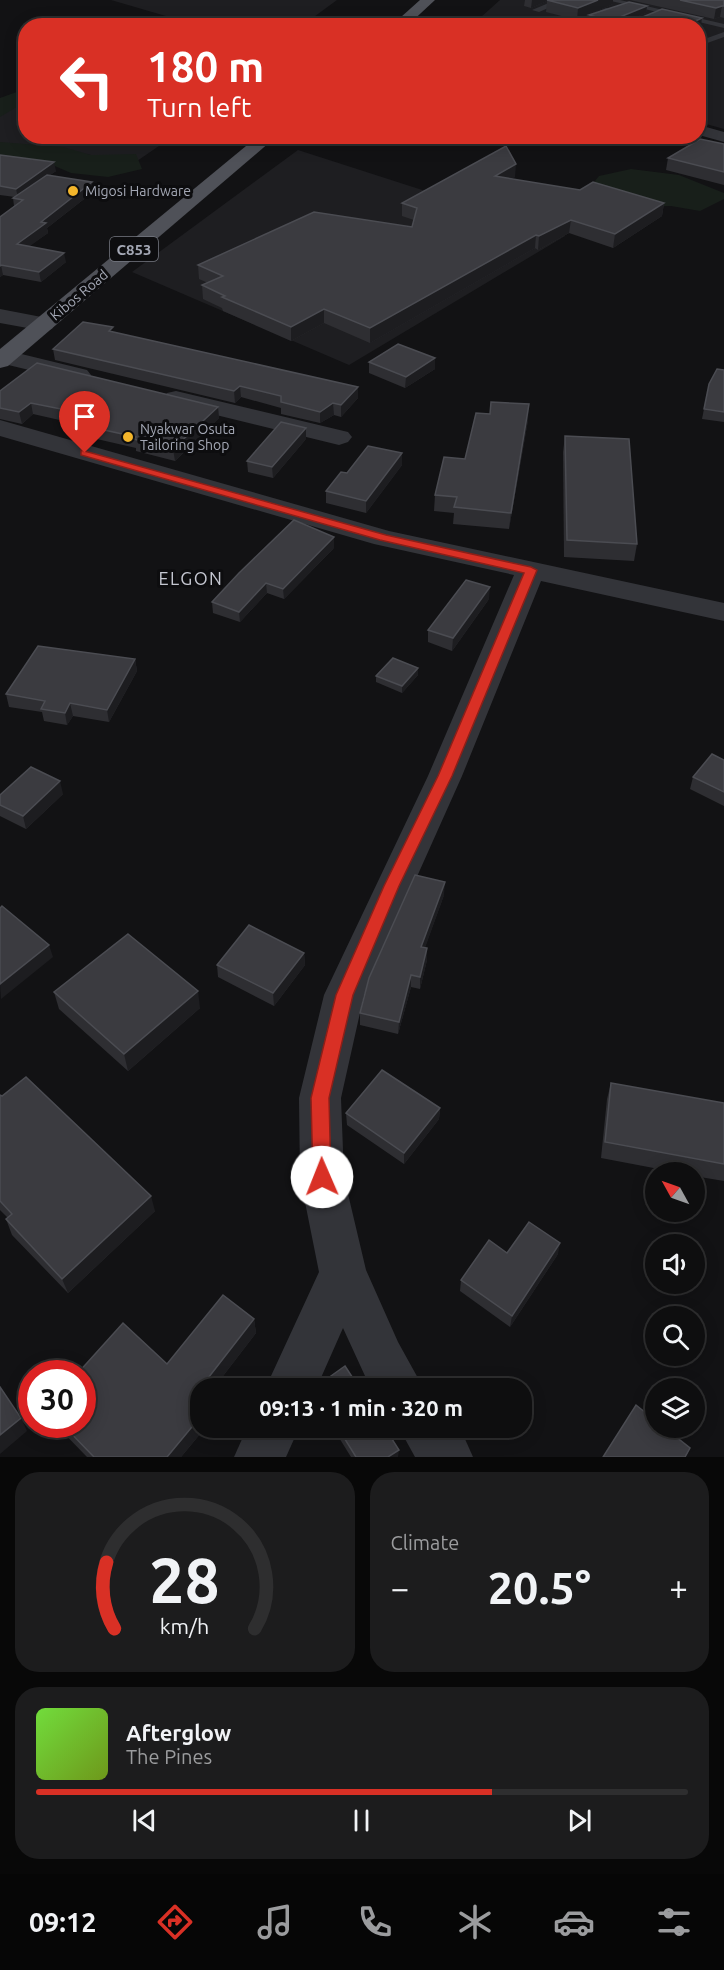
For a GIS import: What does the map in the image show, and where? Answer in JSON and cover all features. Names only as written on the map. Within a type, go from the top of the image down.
[{"type":"main road","points":[[408,18],[428,0]]},
{"type":"main road","name":"Kibos Road","points":[[2,359],[259,144]]},
{"type":"street","points":[[706,132],[724,137]]},
{"type":"street","points":[[0,316],[44,324]]},
{"type":"street","points":[[2,359],[97,379]]},
{"type":"street","points":[[154,393],[339,437]]},
{"type":"street","points":[[0,428],[384,538],[724,612]]},
{"type":"street","points":[[392,1378],[381,1359],[343,1273],[322,1177],[320,1098],[345,995],[392,886],[445,776],[531,570]]},
{"type":"street","points":[[295,1378],[343,1273]]},
{"type":"street","points":[[260,1457],[269,1438]]},
{"type":"street","points":[[432,1438],[447,1457]]},
{"type":"lane","points":[[536,10],[563,0]]},
{"type":"lane","points":[[611,0],[688,18]]},
{"type":"lane","points":[[590,18],[627,4]]},
{"type":"lane","points":[[642,18],[661,12]]},
{"type":"lane","points":[[706,22],[724,26]]},
{"type":"lane","points":[[706,41],[724,34]]},
{"type":"shaded area","points":[[111,0],[337,0],[313,18],[173,18]]},
{"type":"shaded area","points":[[500,0],[724,0],[724,129],[706,124],[706,18],[480,18]]},
{"type":"shaded area","points":[[18,92],[18,106],[0,117],[0,98]]},
{"type":"shaded area","points":[[18,103],[18,144],[162,144],[137,161],[0,143],[0,113]]},
{"type":"shaded area","points":[[0,142],[63,147],[91,155],[136,154],[142,169],[108,177],[71,173],[50,164],[0,156]]},
{"type":"shaded area","points":[[298,150],[565,236],[349,365],[132,272]]},
{"type":"shaded area","points":[[631,169],[679,175],[724,193],[724,199],[700,211],[671,206],[631,207],[591,186],[599,176]]},
{"type":"building","points":[[547,0],[598,0],[578,8]]},
{"type":"building","points":[[680,0],[724,0],[724,6],[716,8]]},
{"type":"building","points":[[629,2],[647,6],[620,18],[600,18],[589,15]]},
{"type":"building","points":[[662,9],[702,18],[640,18]]},
{"type":"building","points":[[706,140],[724,144],[724,172],[668,158],[692,144],[706,144]]},
{"type":"building","points":[[506,146],[516,164],[495,176],[580,190],[593,182],[664,203],[615,234],[571,220],[539,236],[536,235],[370,328],[324,309],[291,327],[222,297],[225,296],[202,285],[223,276],[198,265],[314,212],[412,227],[417,208],[402,203]]},
{"type":"building","points":[[0,155],[54,162],[16,189],[0,186]]},
{"type":"building","points":[[47,175],[92,182],[41,222],[46,223],[17,244],[64,253],[39,272],[0,266],[0,217],[23,200],[13,198]]},
{"type":"building","points":[[83,322],[113,327],[109,331],[358,387],[341,405],[333,403],[320,412],[281,402],[281,396],[240,386],[234,391],[53,349]]},
{"type":"building","points":[[398,344],[435,358],[406,377],[369,362]]},
{"type":"building","points":[[37,363],[218,407],[173,449],[134,439],[136,437],[86,426],[96,416],[31,403],[19,412],[0,408],[0,391]]},
{"type":"building","points":[[717,369],[724,370],[724,412],[704,409],[709,384]]},
{"type":"building","points":[[491,402],[529,404],[511,513],[454,507],[457,497],[435,495],[444,457],[465,459],[476,413],[490,414]]},
{"type":"building","points":[[281,422],[306,428],[272,467],[247,461]]},
{"type":"building","points":[[565,436],[629,439],[637,544],[567,540]]},
{"type":"building","points":[[368,446],[402,453],[366,501],[326,491],[341,472],[347,473]]},
{"type":"building","points":[[294,520],[334,537],[283,589],[266,583],[239,612],[212,602],[239,573]]},
{"type":"building","points":[[466,580],[490,587],[453,638],[428,630]]},
{"type":"building","points":[[38,646],[135,659],[107,710],[70,703],[65,713],[41,709],[45,701],[6,694]]},
{"type":"building","points":[[393,658],[418,668],[402,686],[376,676]]},
{"type":"building","points":[[712,754],[724,760],[724,792],[693,777]]},
{"type":"building","points":[[31,767],[60,781],[23,816],[0,805],[0,795]]},
{"type":"building","points":[[415,875],[445,882],[421,947],[427,948],[420,977],[411,975],[399,1022],[360,1013],[369,978]]},
{"type":"building","points":[[2,906],[49,945],[0,984],[0,908]]},
{"type":"building","points":[[249,925],[304,953],[273,993],[217,965]]},
{"type":"building","points":[[128,934],[198,991],[124,1054],[54,992]]},
{"type":"building","points":[[382,1070],[440,1108],[404,1153],[346,1113]]},
{"type":"building","points":[[26,1077],[151,1196],[62,1279],[6,1219],[12,1214],[0,1201],[0,1095],[2,1096]]},
{"type":"building","points":[[611,1083],[724,1103],[724,1164],[605,1142]]},
{"type":"building","points":[[529,1222],[560,1243],[512,1316],[461,1280],[489,1240],[507,1253]]},
{"type":"building","points":[[223,1295],[254,1319],[208,1378],[190,1378],[190,1429],[167,1457],[94,1457],[76,1438],[96,1438],[96,1360],[90,1360],[123,1323],[167,1364]]},
{"type":"building","points":[[345,1366],[353,1378],[328,1378]]},
{"type":"building","points":[[0,1387],[18,1414],[18,1420],[0,1435]]},
{"type":"building","points":[[636,1405],[645,1412],[645,1438],[678,1438],[690,1448],[685,1457],[603,1457]]},
{"type":"building","points":[[344,1438],[391,1438],[399,1450],[388,1457],[356,1457]]},
{"type":"place","name":"Migosi Hardware","points":[[73,191]]},
{"type":"place","name":"Nyakwar Osuta Tailoring Shop","points":[[128,437]]},
{"type":"district","name":"ELGON","points":[[191,578]]},
{"type":"route","points":[[85,453],[384,538],[531,570],[445,776],[392,886],[345,995],[320,1098],[322,1177]]}]
